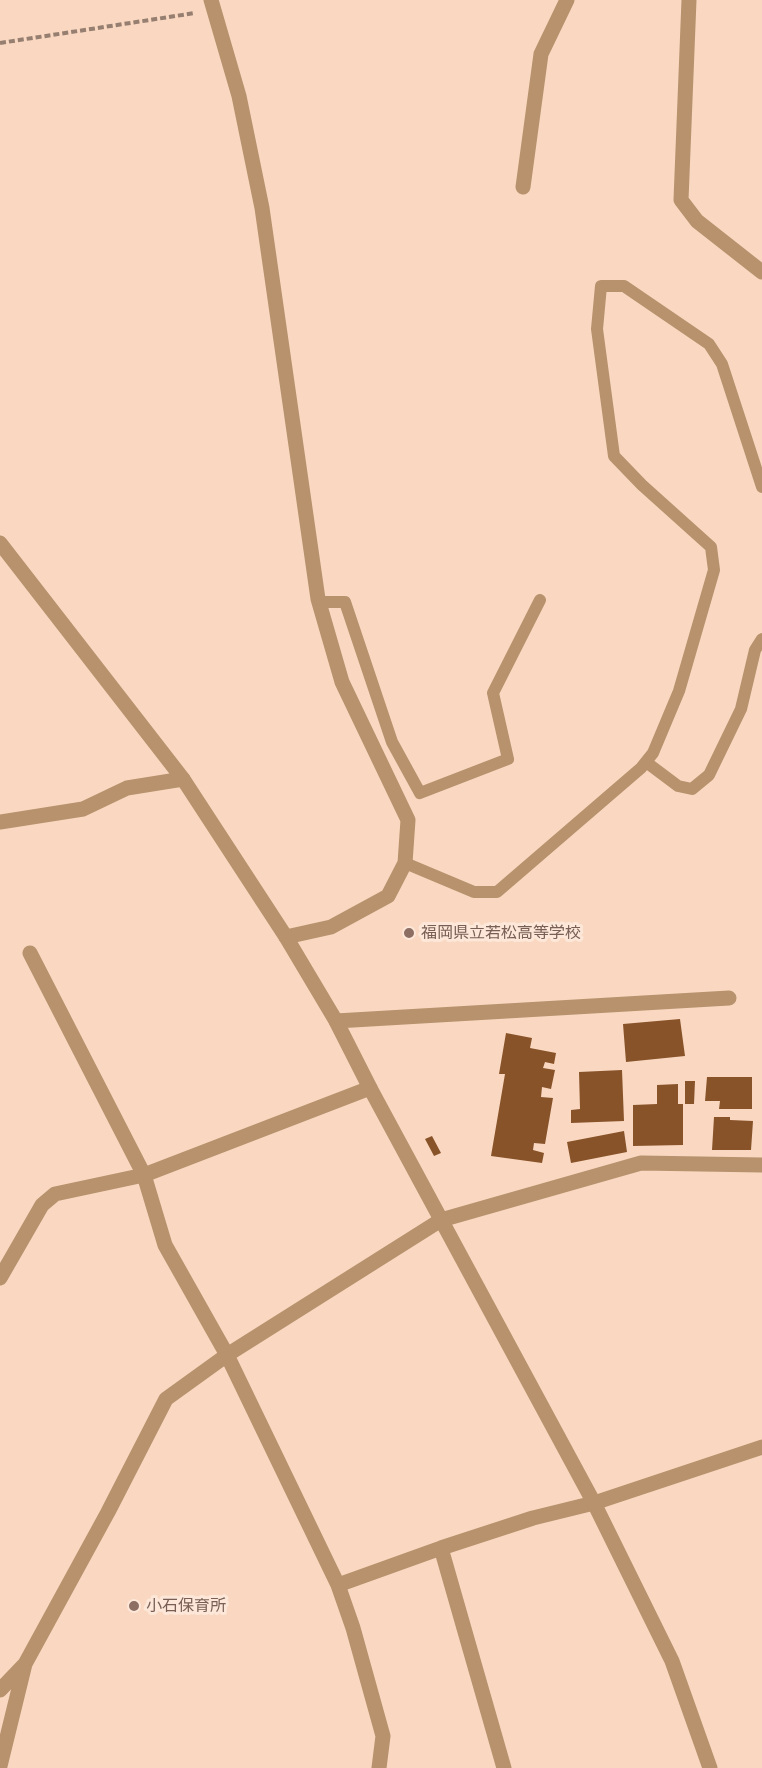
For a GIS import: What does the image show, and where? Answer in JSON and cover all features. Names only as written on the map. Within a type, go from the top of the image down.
[{"type":"street","points":[[523,187],[541,54],[567,0]]},
{"type":"street","points":[[688,0],[681,200],[697,221],[762,272]]},
{"type":"street","points":[[212,5],[239,96],[262,208],[319,602],[342,682],[408,820],[405,863],[388,896],[331,927],[286,937]]},
{"type":"street","points":[[0,543],[183,779],[286,937],[336,1022],[594,1503],[672,1661],[710,1768]]},
{"type":"street","points":[[0,822],[83,809],[127,788],[183,779]]},
{"type":"street","points":[[30,953],[144,1175],[165,1245],[227,1355],[338,1585],[353,1628],[383,1736],[379,1768]]},
{"type":"street","points":[[336,1022],[729,998]]},
{"type":"street","points":[[0,1278],[42,1205],[55,1194],[144,1175],[370,1088]]},
{"type":"street","points":[[0,1766],[25,1664],[108,1512],[166,1399],[227,1355],[441,1220],[641,1164],[762,1165]]},
{"type":"street","points":[[338,1585],[533,1518],[594,1503],[762,1447]]},
{"type":"street","points":[[441,1548],[504,1768]]},
{"type":"street","points":[[0,1690],[25,1664]]},
{"type":"lane","points":[[405,863],[474,892],[497,892],[646,762],[653,753],[679,691],[714,570],[711,547],[642,485],[614,456],[597,329],[600,286],[624,286],[709,344],[722,364],[762,487]]},
{"type":"lane","points":[[319,602],[345,602],[392,742],[420,793],[508,759],[493,693],[540,600]]},
{"type":"lane","points":[[646,762],[678,786],[692,789],[709,775],[741,709],[755,650],[762,639]]},
{"type":"path","points":[[0,43],[212,5]]},
{"type":"building","points":[[680,1019],[685,1056],[626,1062],[623,1024]]},
{"type":"building","points":[[506,1033],[532,1038],[530,1048],[556,1053],[554,1064],[545,1062],[543,1068],[555,1070],[551,1089],[542,1087],[541,1097],[553,1098],[545,1144],[534,1143],[533,1150],[544,1153],[542,1163],[491,1156],[505,1074],[499,1074]]},
{"type":"building","points":[[622,1070],[624,1121],[571,1123],[571,1110],[580,1109],[579,1072]]},
{"type":"building","points":[[707,1077],[752,1077],[752,1109],[719,1109],[720,1101],[705,1101]]},
{"type":"building","points":[[685,1081],[695,1081],[694,1104],[685,1104]]},
{"type":"building","points":[[678,1084],[678,1104],[683,1104],[683,1145],[633,1146],[633,1105],[657,1104],[657,1085]]},
{"type":"building","points":[[714,1117],[753,1121],[751,1150],[712,1150]]},
{"type":"building","points":[[624,1131],[627,1152],[571,1163],[567,1142]]},
{"type":"building","points":[[432,1136],[441,1153],[434,1156],[425,1139]]},
{"type":"place","name":"福岡県立若松高等学校","points":[[409,933]]},
{"type":"place","name":"小石保育所","points":[[134,1606]]}]
